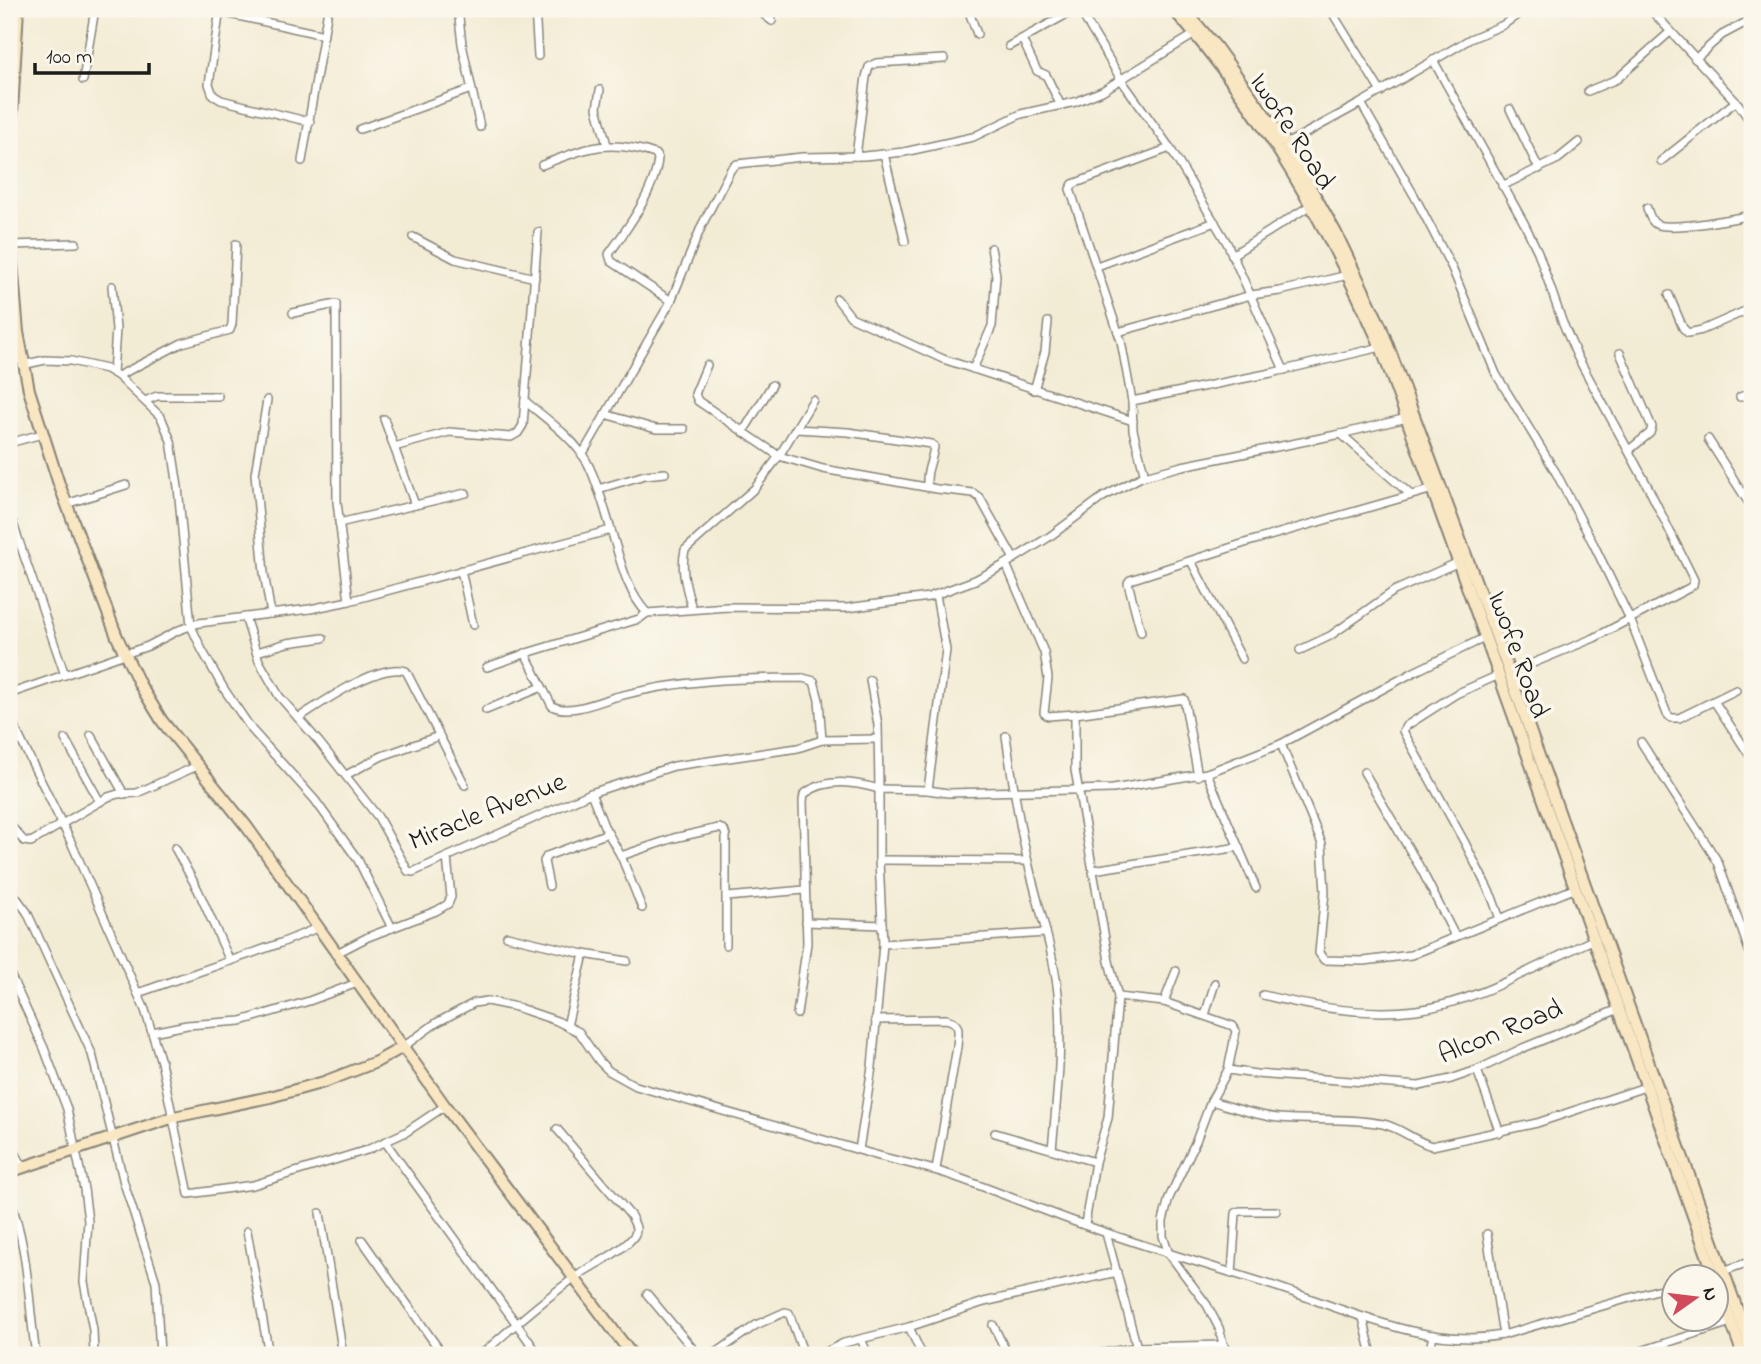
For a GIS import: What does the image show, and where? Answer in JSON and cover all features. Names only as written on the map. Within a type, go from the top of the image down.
[{"type":"street","points":[[9,163],[18,9]]},
{"type":"street","points":[[83,80],[95,9]]},
{"type":"street","points":[[302,161],[328,9]]},
{"type":"street","points":[[458,9],[480,127]]},
{"type":"street","points":[[536,9],[538,56]]},
{"type":"street","points":[[757,9],[772,21]]},
{"type":"street","points":[[968,9],[976,34]]},
{"type":"street","points":[[1009,46],[1077,9],[1122,81],[1170,148],[1215,222],[1233,255],[1284,370]]},
{"type":"street","name":"Iwofe Road","points":[[1173,9],[1241,95],[1311,205],[1348,275],[1362,295],[1486,637],[1504,674],[1715,1262]]},
{"type":"street","points":[[1188,13],[1201,9]]},
{"type":"street","points":[[1330,9],[1359,52],[1381,92]]},
{"type":"street","points":[[1286,144],[1469,40],[1503,25],[1526,9]]},
{"type":"street","points":[[1650,9],[1752,124]]},
{"type":"street","points":[[310,122],[221,100],[214,95],[209,84],[220,10],[324,35]]},
{"type":"street","name":"Iwofe Road","points":[[1188,13],[1286,144],[1324,209],[1418,421],[1576,888],[1715,1262]]},
{"type":"street","points":[[1695,59],[1722,35],[1752,19]]},
{"type":"street","points":[[1588,91],[1617,79],[1670,32]]},
{"type":"street","points":[[582,455],[671,301],[702,225],[730,169],[737,164],[791,158],[884,154],[973,137],[1021,114],[1061,106],[1102,92],[1195,34]]},
{"type":"street","points":[[1022,39],[1037,71],[1046,75],[1061,106]]},
{"type":"street","points":[[856,156],[869,67],[876,63],[944,59]]},
{"type":"street","points":[[1433,61],[1524,223],[1538,252],[1577,356],[1629,450],[1693,580],[1693,586],[1689,589],[1563,652],[1455,694],[1406,726],[1403,731],[1465,843],[1500,919]]},
{"type":"street","points":[[360,129],[471,89]]},
{"type":"street","points":[[600,90],[598,116],[607,145]]},
{"type":"street","points":[[1661,161],[1735,102]]},
{"type":"street","points":[[1362,103],[1452,268],[1496,374],[1555,471],[1630,619],[1667,713],[1671,718],[1679,718],[1736,690]]},
{"type":"street","points":[[1510,109],[1539,169]]},
{"type":"street","points":[[1502,186],[1558,159],[1580,142]]},
{"type":"street","points":[[542,164],[584,149],[607,145],[649,152],[658,158],[657,168],[636,213],[608,254],[611,261],[671,301]]},
{"type":"street","points":[[1144,476],[1118,332],[1070,188],[1073,184],[1103,172],[1170,148]]},
{"type":"street","points":[[884,154],[905,241]]},
{"type":"street","points":[[1233,255],[1311,205]]},
{"type":"street","points":[[1647,208],[1651,221],[1657,225],[1752,215]]},
{"type":"street","points":[[1097,266],[1215,222]]},
{"type":"street","points":[[9,228],[12,286],[22,362],[42,434],[66,504],[124,655],[162,721],[247,827],[356,983],[632,1355]]},
{"type":"street","points":[[394,447],[449,432],[510,437],[518,433],[523,425],[538,232]]},
{"type":"street","points":[[413,237],[455,259],[535,278]]},
{"type":"street","points":[[11,245],[76,243]]},
{"type":"street","points":[[116,375],[182,344],[230,330],[236,244]]},
{"type":"street","points":[[973,369],[992,326],[996,275],[990,248]]},
{"type":"street","points":[[1118,332],[1251,295],[1348,275]]},
{"type":"street","points":[[112,286],[116,375]]},
{"type":"street","points":[[1669,295],[1683,328],[1688,333],[1702,330],[1752,309]]},
{"type":"street","points":[[837,299],[851,317],[873,328],[973,369],[1133,421]]},
{"type":"street","points":[[293,313],[336,304],[336,466],[348,601]]},
{"type":"street","points":[[1034,390],[1045,352],[1048,322]]},
{"type":"street","points":[[1132,401],[1381,347]]},
{"type":"street","points":[[1620,353],[1652,427],[1650,433],[1629,450]]},
{"type":"street","points":[[9,362],[71,361],[116,375],[161,417],[171,442],[178,487],[191,626],[224,689],[252,730],[315,800],[358,860],[392,928]]},
{"type":"street","points":[[707,365],[696,397],[779,456],[823,468],[973,493],[980,498],[1014,559]]},
{"type":"street","points":[[743,432],[772,385]]},
{"type":"street","points":[[1740,397],[1752,392]]},
{"type":"street","points":[[145,401],[157,396],[218,396]]},
{"type":"street","points":[[267,400],[255,474],[264,573],[271,614]]},
{"type":"street","points":[[692,609],[682,561],[685,550],[755,488],[779,456],[813,400]]},
{"type":"street","points":[[525,401],[560,430],[582,455],[598,489],[636,602],[647,613]]},
{"type":"street","points":[[605,414],[656,429],[684,429]]},
{"type":"street","points":[[487,667],[525,653],[598,633],[639,619],[647,613],[692,609],[847,608],[936,595],[1006,564],[1049,537],[1103,496],[1144,476],[1407,418]]},
{"type":"street","points":[[384,419],[415,505]]},
{"type":"street","points":[[796,429],[848,432],[931,444],[934,446],[934,453],[926,481],[928,487]]},
{"type":"street","points":[[9,443],[42,434]]},
{"type":"street","points":[[1341,434],[1411,495]]},
{"type":"street","points":[[1708,439],[1752,508]]},
{"type":"street","points":[[598,489],[645,475],[665,473]]},
{"type":"street","points":[[66,504],[126,485]]},
{"type":"street","points":[[1141,632],[1128,583],[1130,580],[1433,489]]},
{"type":"street","points":[[339,523],[466,493]]},
{"type":"street","points":[[9,512],[65,675]]},
{"type":"street","points":[[9,694],[124,655],[191,626],[348,601],[611,530]]},
{"type":"street","points":[[1191,561],[1242,659]]},
{"type":"street","points":[[1300,650],[1330,635],[1394,591],[1460,562]]},
{"type":"street","points":[[1006,564],[1048,666],[1044,713],[1048,716],[1075,714],[1184,699],[1203,774],[1256,888]]},
{"type":"street","points":[[461,570],[473,625]]},
{"type":"street","points":[[928,790],[946,650],[936,595]]},
{"type":"street","name":"Miracle Avenue","points":[[245,617],[257,652],[279,696],[378,817],[408,871],[417,872],[592,793],[674,766],[798,748],[822,740],[878,739]]},
{"type":"street","points":[[797,1014],[805,964],[803,801],[804,794],[822,784],[862,784],[879,789],[948,793],[1080,792],[1203,774],[1281,744],[1414,672],[1486,637]]},
{"type":"street","points":[[257,652],[287,643],[323,638]]},
{"type":"street","points":[[525,653],[552,706],[558,709],[575,708],[683,682],[740,678],[803,678],[814,681],[819,700],[822,740]]},
{"type":"street","points":[[298,718],[351,685],[386,671],[406,671],[465,785]]},
{"type":"street","points":[[859,1150],[872,1067],[883,944],[878,739],[870,680]]},
{"type":"street","points":[[486,710],[542,687]]},
{"type":"street","points":[[1714,701],[1752,759]]},
{"type":"street","points":[[1075,714],[1075,770],[1109,961],[1118,997],[1108,1118],[1095,1162],[1085,1224]]},
{"type":"street","points":[[9,716],[62,824],[138,993],[152,1032],[174,1116],[189,1194],[253,1185],[386,1143],[445,1105]]},
{"type":"street","points":[[91,735],[124,794]]},
{"type":"street","points":[[346,775],[382,756],[439,736]]},
{"type":"street","points":[[1006,736],[1013,791],[1027,861],[1054,961],[1060,1017],[1052,1149]]},
{"type":"street","points":[[65,738],[100,802]]},
{"type":"street","points":[[1642,742],[1718,862],[1752,959]]},
{"type":"street","points":[[1281,744],[1322,844],[1325,892],[1320,957],[1324,960],[1341,962],[1399,957],[1426,950],[1576,888]]},
{"type":"street","points":[[9,824],[24,841],[31,842],[100,802],[118,794],[137,793],[197,766]]},
{"type":"street","points":[[1364,772],[1422,871],[1455,936]]},
{"type":"street","points":[[592,793],[642,908]]},
{"type":"street","points":[[621,856],[674,838],[722,828],[726,836],[726,945]]},
{"type":"street","points":[[549,886],[544,861],[547,856],[608,833]]},
{"type":"street","points":[[1093,870],[1239,847]]},
{"type":"street","points":[[175,848],[198,890],[230,961]]},
{"type":"street","points":[[335,954],[368,937],[448,904],[451,898],[447,857]]},
{"type":"street","points":[[879,860],[1027,861]]},
{"type":"street","points":[[9,888],[27,912],[92,1054],[124,1183],[156,1282],[160,1355]]},
{"type":"street","points":[[726,897],[804,890]]},
{"type":"street","points":[[806,922],[882,925]]},
{"type":"street","points":[[138,993],[317,928]]},
{"type":"street","points":[[883,944],[1046,933]]},
{"type":"street","points":[[507,936],[627,961]]},
{"type":"street","points":[[1263,995],[1308,1005],[1345,1009],[1417,1010],[1484,990],[1595,939]]},
{"type":"street","points":[[566,1026],[584,954]]},
{"type":"street","points":[[1164,1002],[1176,971]]},
{"type":"street","points":[[9,972],[44,1048],[67,1109],[88,1221],[84,1282],[93,1330],[94,1355]]},
{"type":"street","points":[[152,1032],[242,1021],[309,1001],[356,983]]},
{"type":"street","points":[[1205,1015],[1215,983]]},
{"type":"street","points":[[1118,997],[1164,1002],[1233,1026],[1236,1031],[1228,1070],[1177,1177],[1166,1209],[1163,1236],[1170,1254],[1207,1306],[1219,1328],[1226,1355]]},
{"type":"street","points":[[9,1172],[174,1116],[270,1097],[324,1082],[376,1062],[403,1047],[436,1023],[474,1003],[487,1001],[516,1007],[579,1032],[609,1071],[636,1086],[859,1150],[936,1169],[1106,1233],[1363,1318],[1433,1335],[1485,1338],[1660,1289]]},
{"type":"street","name":"Alcon Road","points":[[1228,1070],[1407,1086],[1451,1079],[1477,1070],[1619,1009]]},
{"type":"street","points":[[875,1020],[946,1019],[954,1021],[958,1027],[936,1169]]},
{"type":"street","points":[[1477,1070],[1500,1133]]},
{"type":"street","points":[[1211,1101],[1276,1118],[1332,1119],[1382,1124],[1432,1146],[1500,1133],[1648,1086]]},
{"type":"street","points":[[481,1355],[516,1324],[575,1278],[624,1245],[635,1234],[637,1228],[631,1216],[557,1129]]},
{"type":"street","points":[[995,1133],[1095,1162]]},
{"type":"street","points":[[9,1140],[23,1167]]},
{"type":"street","points":[[386,1143],[539,1355]]},
{"type":"street","points":[[9,1198],[16,1215],[23,1252],[36,1355]]},
{"type":"street","points":[[1232,1274],[1236,1213],[1276,1211]]},
{"type":"street","points":[[320,1213],[343,1355]]},
{"type":"street","points":[[247,1231],[269,1355]]},
{"type":"street","points":[[1106,1233],[1138,1351]]},
{"type":"street","points":[[1487,1234],[1503,1335]]},
{"type":"street","points":[[362,1240],[443,1355]]},
{"type":"street","points":[[1730,1267],[1752,1261]]},
{"type":"street","points":[[820,1355],[844,1343],[909,1327],[984,1302],[1117,1272]]},
{"type":"street","points":[[647,1294],[698,1355]]},
{"type":"street","name":"Iwofe Road","points":[[1730,1304],[1743,1355]]},
{"type":"street","points":[[713,1355],[756,1325],[785,1312],[789,1313],[804,1355]]},
{"type":"street","points":[[1629,1355],[1752,1315]]},
{"type":"street","points":[[1363,1318],[1372,1355]]},
{"type":"street","name":"Iwofe Road","points":[[1736,1321],[1752,1351]]},
{"type":"street","points":[[993,1325],[1008,1355]]},
{"type":"street","points":[[909,1327],[922,1355]]},
{"type":"street","points":[[1429,1355],[1433,1335]]},
{"type":"street","points":[[861,1339],[868,1355]]},
{"type":"street","points":[[1093,1355],[1224,1345]]}]
